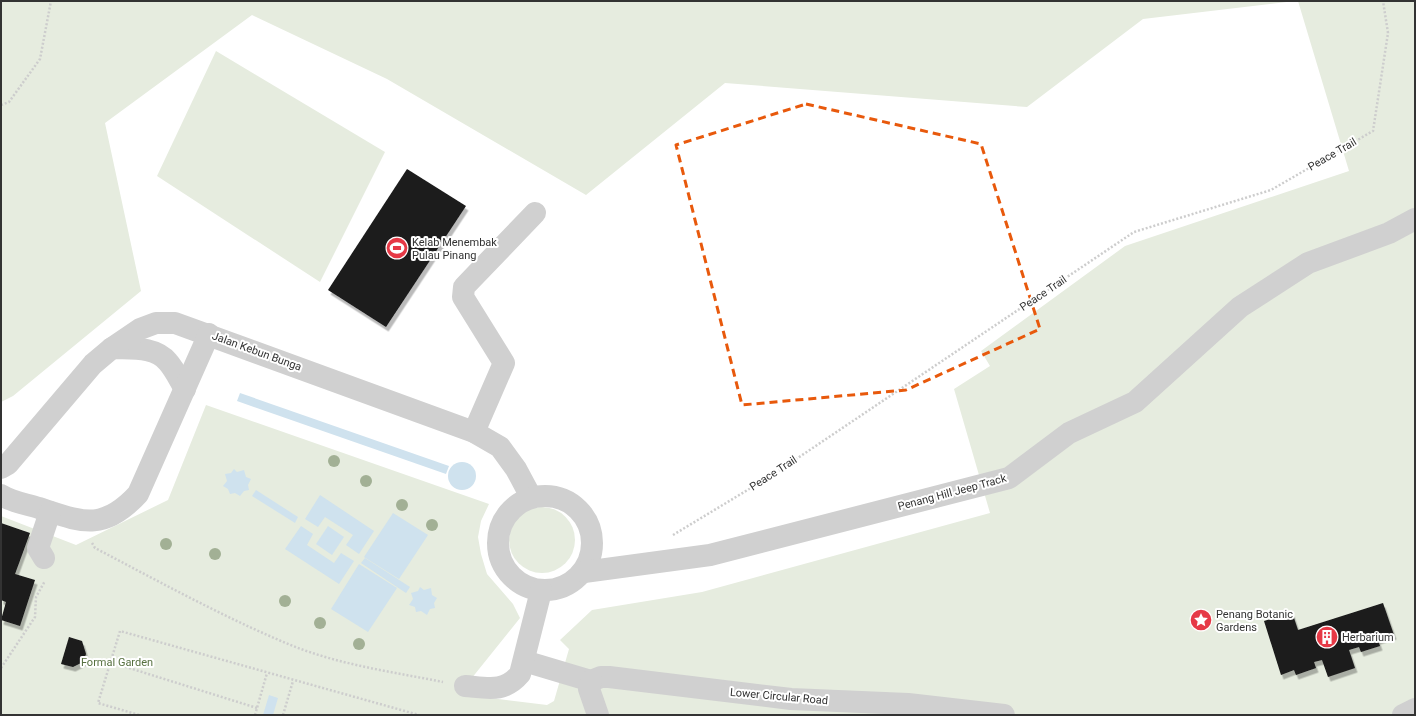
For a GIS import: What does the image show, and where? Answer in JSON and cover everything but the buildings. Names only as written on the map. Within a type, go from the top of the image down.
[{"type":"street","points":[[474,432],[504,362],[463,297],[464,287],[535,213]]},
{"type":"street","name":"Penang Hill Jeep Track","points":[[584,572],[710,555],[1009,478],[1069,433],[1135,402],[1240,307],[1308,264],[1389,233],[1415,219]]},
{"type":"street","name":"Jalan Kebun Bunga","points":[[1,468],[8,464],[93,364],[112,348],[140,329],[156,323],[175,323],[209,334],[474,432],[500,447],[516,469],[531,497]]},
{"type":"street","points":[[1,495],[79,521],[96,521],[125,508],[138,494],[209,334]]},
{"type":"street","points":[[112,348],[144,350],[157,353],[168,362],[185,389]]},
{"type":"street","points":[[545,495],[560,497],[573,503],[583,514],[590,526],[593,542],[591,558],[584,572],[572,582],[557,589],[541,591],[525,586],[512,577],[502,564],[498,548],[499,532],[505,517],[516,505],[531,497],[545,495]]},
{"type":"street","points":[[44,558],[38,548],[50,512]]},
{"type":"street","points":[[466,686],[498,689],[513,682],[520,674],[541,591]]},
{"type":"street","points":[[524,661],[591,680],[589,690],[598,715]]},
{"type":"street","name":"Lower Circular Road","points":[[591,680],[601,677],[609,677],[792,699],[908,704],[1004,715]]},
{"type":"street","points":[[1403,715],[1415,709]]},
{"type":"path","points":[[1,105],[9,102],[40,59],[51,1]]},
{"type":"path","name":"Peace Trail","points":[[668,538],[774,474],[1134,232],[1271,190],[1373,131],[1388,33],[1383,1]]},
{"type":"path","points":[[79,521],[95,548],[211,608],[294,646],[358,666],[466,686]]},
{"type":"path","points":[[1,668],[35,617],[36,597],[48,573],[47,563],[44,558]]},
{"type":"path","points":[[139,715],[98,703],[120,630],[293,681],[419,715]]},
{"type":"path","points":[[110,662],[257,708]]},
{"type":"path","points":[[255,715],[267,673]]},
{"type":"path","points":[[283,715],[293,681]]},
{"type":"highlighted area","points":[[806,104],[981,144],[1040,329],[906,390],[742,405],[676,145]]},
{"type":"green space","points":[[1,1],[1295,1],[1143,19],[1027,107],[725,83],[586,195],[387,79],[252,15],[105,123],[141,291],[13,396],[1,402]]},
{"type":"green space","name":"Formal Garden","points":[[1298,1],[1415,1],[1415,715],[1,715],[1,516],[76,545],[168,500],[206,405],[489,504],[481,521],[478,537],[481,554],[487,574],[513,604],[520,618],[459,694],[547,705],[554,701],[569,649],[560,640],[592,610],[702,592],[990,513],[954,389],[990,366],[981,351],[1125,246],[1349,171]]},
{"type":"green space","points":[[216,51],[385,152],[320,282],[157,176]]},
{"type":"green space","points":[[535,507],[549,507],[561,512],[570,521],[575,533],[573,553],[566,564],[549,573],[535,573],[523,568],[514,559],[509,547],[509,533],[514,521],[523,512]]},
{"type":"water","points":[[240,393],[449,466],[446,474],[237,401]]},
{"type":"water","points":[[462,462],[472,466],[476,476],[472,486],[462,490],[452,486],[448,476],[452,466]]},
{"type":"water","points":[[234,469],[237,472],[244,470],[246,477],[251,479],[248,485],[249,490],[244,491],[240,496],[235,493],[230,494],[228,489],[223,486],[227,481],[225,474],[231,473]]},
{"type":"water","points":[[256,490],[298,517],[295,523],[252,496]]},
{"type":"water","points":[[320,495],[374,531],[359,554],[346,545],[353,535],[325,517],[318,527],[305,519]]},
{"type":"water","points":[[393,513],[428,535],[399,579],[364,557]]},
{"type":"water","points":[[301,526],[313,534],[307,545],[334,563],[341,553],[354,561],[339,584],[285,549]]},
{"type":"water","points":[[328,526],[344,537],[332,555],[316,544]]},
{"type":"water","points":[[365,558],[410,587],[406,593],[361,563]]},
{"type":"water","points":[[359,564],[397,588],[368,632],[331,609]]},
{"type":"water","points":[[420,587],[424,590],[431,588],[432,595],[437,598],[434,603],[435,608],[430,609],[427,615],[421,611],[416,612],[415,607],[409,605],[413,599],[411,593],[418,591]]},
{"type":"water","points":[[269,695],[278,698],[273,715],[263,715]]},
{"type":"place","name":"Kelab Menembak Pulau Pinang","points":[[397,248]]},
{"type":"place","name":"Penang Botanic Gardens","points":[[1201,620]]},
{"type":"place","name":"Herbarium","points":[[1327,637]]}]
